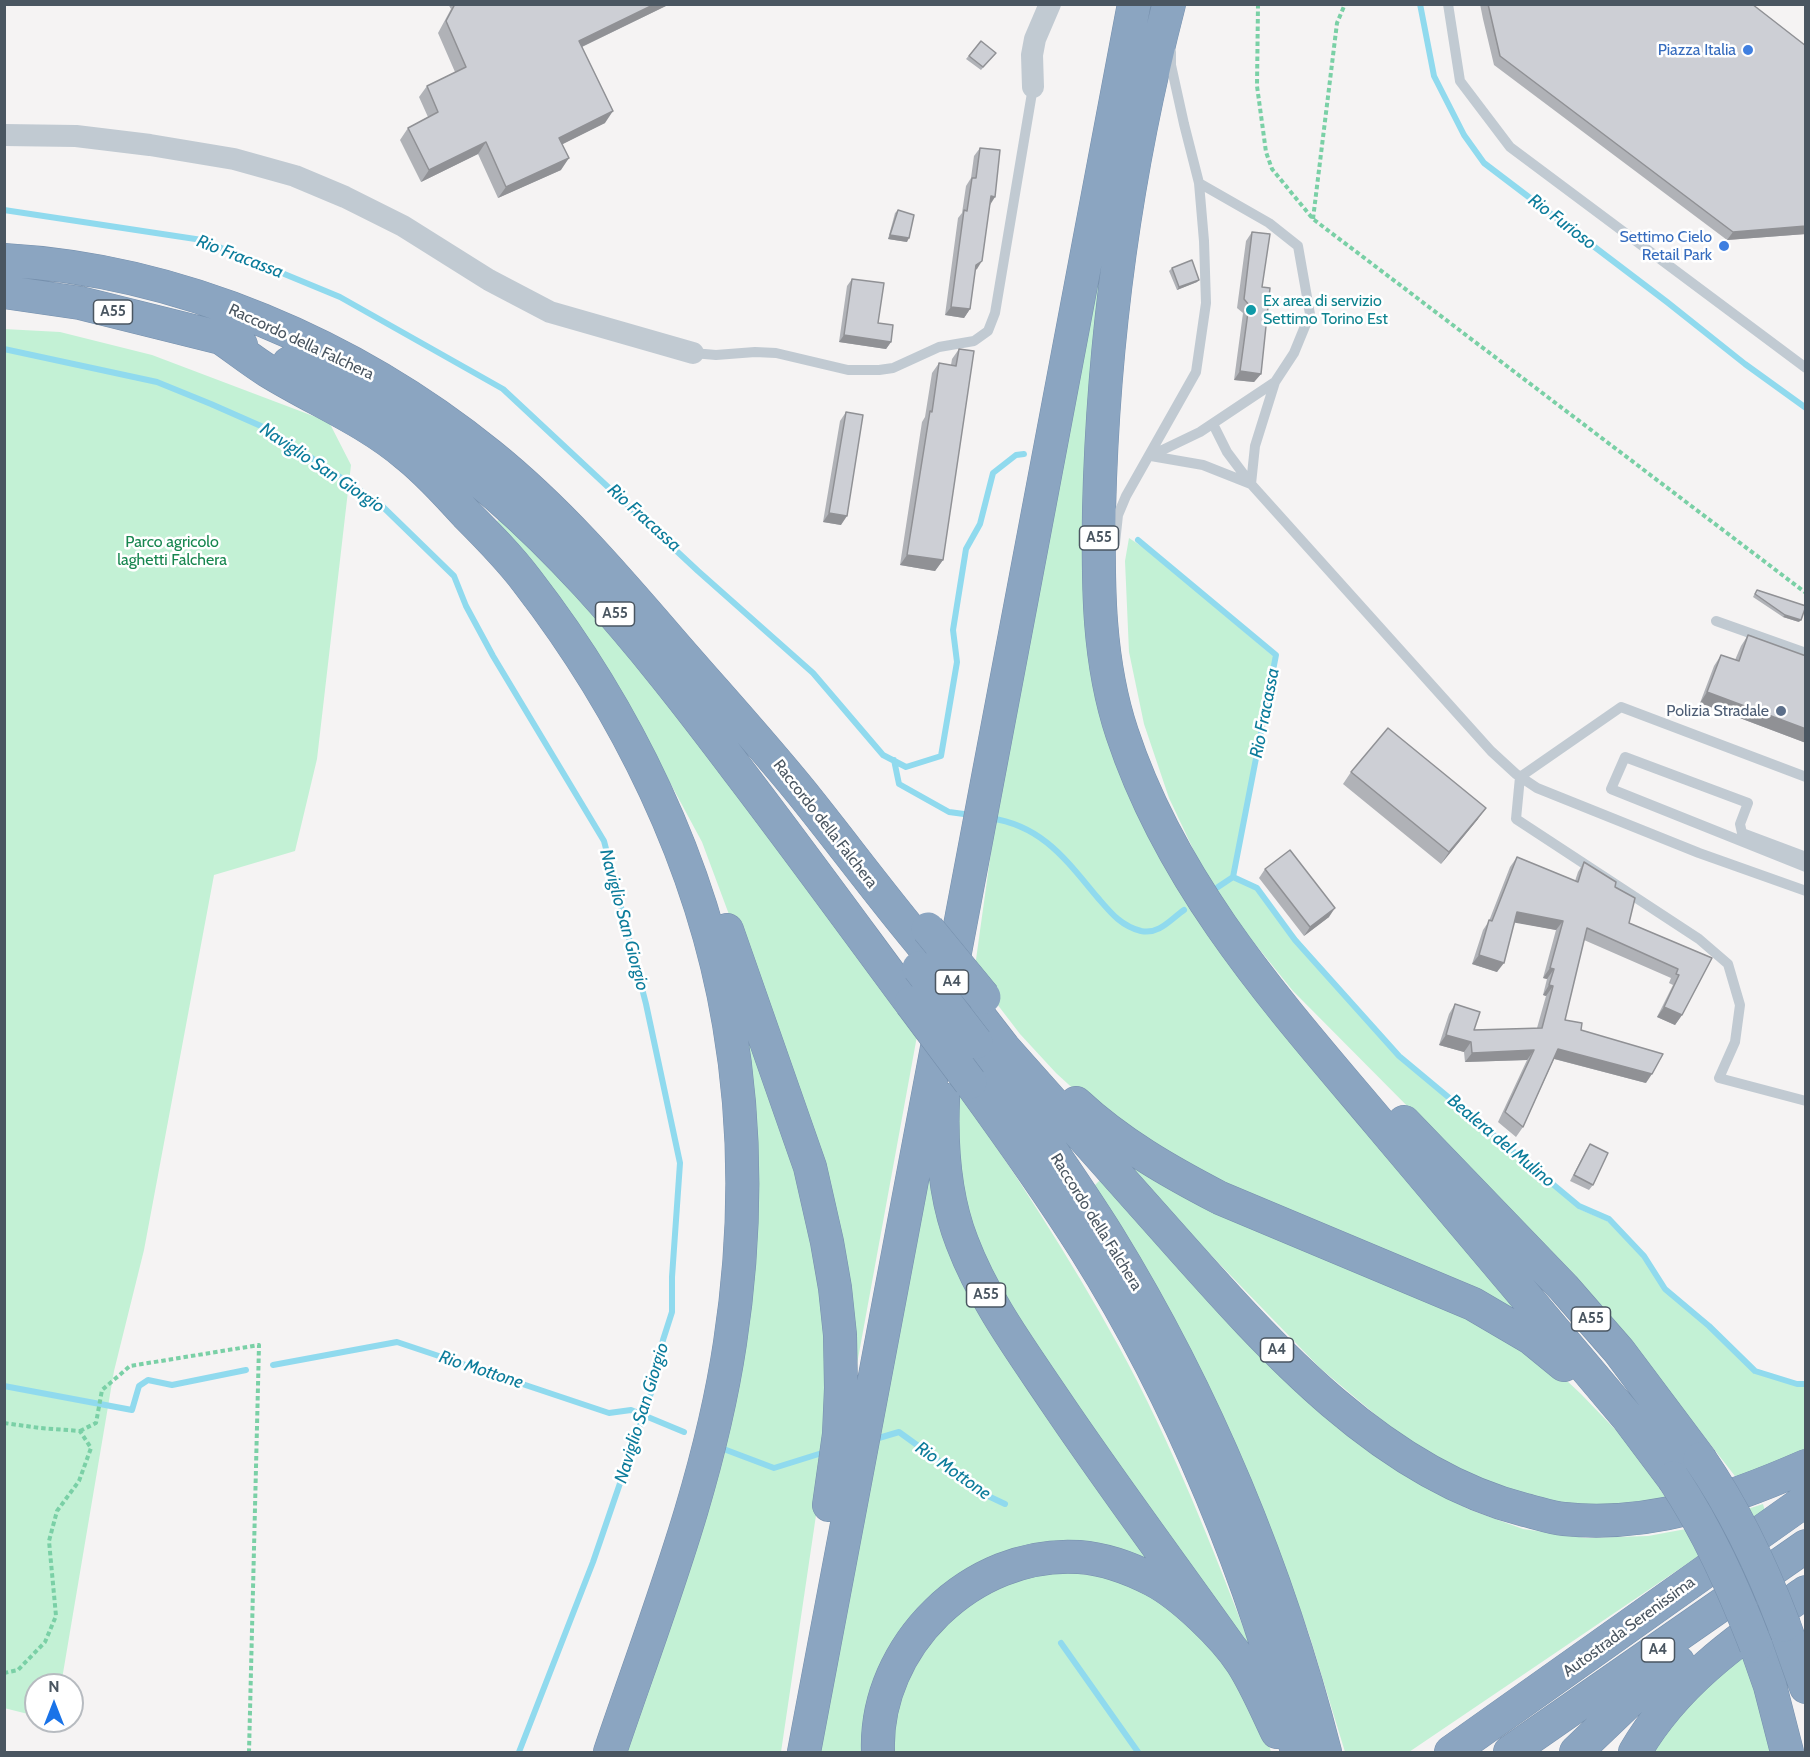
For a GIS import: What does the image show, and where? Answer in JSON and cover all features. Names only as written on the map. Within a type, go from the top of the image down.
[{"type":"highway","name":"A55","points":[[1134,4],[969,876],[944,1073],[942,1144],[952,1211],[961,1241],[979,1282],[999,1318],[1078,1435],[1230,1647]]},
{"type":"highway","name":"A55","points":[[1169,4],[1144,109],[1128,191],[1111,317],[1100,460],[1098,571],[1101,634],[1110,691],[1134,767],[1180,864],[1227,936],[1296,1025],[1368,1085],[1564,1288],[1619,1351],[1700,1459],[1716,1483],[1771,1590],[1806,1687]]},
{"type":"highway","name":"Raccordo della Falchera","points":[[4,260],[96,272],[160,286],[220,304],[282,329],[354,364],[450,425],[491,455],[530,489],[571,528],[627,588],[789,777],[885,900]]},
{"type":"highway","name":"Raccordo della Falchera","points":[[4,292],[80,303],[221,338],[331,379],[374,404],[470,472],[539,532],[597,594],[649,654],[762,802],[970,1082],[1035,1173],[1086,1251],[1157,1378],[1190,1448],[1266,1641],[1297,1752]]},
{"type":"highway","points":[[221,338],[267,370],[372,427],[410,457],[524,577],[588,668],[711,885],[810,1167],[836,1288],[840,1335],[839,1434],[828,1515],[804,1752]]},
{"type":"highway","points":[[610,1752],[679,1547],[711,1437],[730,1346],[738,1279],[742,1203],[741,1133],[729,1025],[721,982],[707,929],[685,862],[671,824],[640,761]]},
{"type":"highway","points":[[804,1752],[969,876]]},
{"type":"highway","name":"A4","points":[[885,900],[1004,1048],[1198,1265],[1282,1354],[1326,1396],[1368,1430],[1411,1459],[1456,1485],[1511,1506],[1561,1519],[1617,1521],[1671,1514],[1708,1505],[1806,1466]]},
{"type":"highway","points":[[980,1019],[1014,1038],[1056,1084],[1120,1140],[1150,1160],[1220,1198],[1436,1288],[1501,1319],[1531,1338],[1628,1418]]},
{"type":"highway","name":"Raccordo della Falchera","points":[[980,1019],[1144,1297],[1211,1430],[1270,1572],[1291,1633],[1325,1752]]},
{"type":"highway","points":[[1296,1025],[1628,1418],[1673,1478],[1710,1539],[1739,1602],[1770,1686],[1787,1752]]},
{"type":"highway","name":"Autostrada Serenissima","points":[[1451,1752],[1806,1500]]},
{"type":"highway","name":"Autostrada Serenissima","points":[[1510,1752],[1806,1546]]},
{"type":"highway","points":[[878,1752],[879,1723],[888,1686],[903,1654],[916,1635],[946,1604],[983,1578],[1016,1565],[1051,1558],[1080,1557],[1127,1568],[1155,1581],[1186,1602],[1230,1647],[1242,1664],[1286,1752]]},
{"type":"highway","points":[[1576,1752],[1643,1688],[1806,1573]]},
{"type":"highway","points":[[1635,1752],[1667,1706],[1703,1668],[1728,1646],[1806,1592]]},
{"type":"street","points":[[1033,87],[1032,55],[1035,39],[1050,4]]},
{"type":"street","points":[[4,135],[76,136],[150,145],[234,159],[295,176],[345,197],[403,226],[489,280],[550,312],[693,352]]},
{"type":"lane","points":[[1448,4],[1460,81],[1510,147],[1806,368]]},
{"type":"lane","points":[[1114,554],[1118,515],[1126,496],[1196,372],[1206,303],[1199,183],[1172,64],[1173,39]]},
{"type":"lane","points":[[693,352],[716,355],[755,352],[776,354],[848,370],[864,371],[892,368],[939,347],[974,341],[983,336],[995,314],[1033,87]]},
{"type":"lane","points":[[1199,183],[1269,223],[1298,246],[1310,314],[1294,354],[1275,382],[1255,446],[1251,484]]},
{"type":"lane","points":[[1150,456],[1200,432],[1275,382]]},
{"type":"lane","points":[[1213,424],[1227,452],[1251,484],[1491,751],[1520,777],[1537,788],[1699,853],[1806,891]]},
{"type":"lane","points":[[1150,456],[1203,465],[1251,484]]},
{"type":"lane","points":[[1101,634],[1112,584]]},
{"type":"lane","points":[[1716,621],[1806,653]]},
{"type":"lane","points":[[1806,777],[1621,706],[1520,777],[1516,819],[1699,939],[1728,964],[1740,1005],[1735,1042],[1719,1078],[1806,1101]]},
{"type":"lane","points":[[1806,857],[1742,833],[1740,824],[1748,803],[1625,757],[1611,789],[1806,867]]},
{"type":"path","points":[[1258,4],[1257,86],[1266,152],[1272,169],[1313,219],[1806,593]]},
{"type":"path","points":[[1313,219],[1337,23],[1345,4]]},
{"type":"path","points":[[4,1423],[80,1431],[96,1423],[102,1390],[130,1366],[260,1345],[249,1752]]},
{"type":"path","points":[[4,1674],[18,1670],[45,1642],[56,1616],[49,1541],[57,1511],[79,1481],[91,1448],[80,1431]]},
{"type":"green space","points":[[1103,230],[1116,761],[1517,1305],[1513,1310],[1233,1193],[1091,1105],[1056,1073],[1020,1034],[974,974],[999,794]]},
{"type":"green space","name":"Parco agricolo laghetti Falchera","points":[[4,329],[60,332],[152,355],[329,422],[351,465],[317,759],[295,851],[214,875],[144,1250],[114,1371],[63,1673],[24,1673],[24,1713],[4,1708]]},
{"type":"green space","points":[[502,518],[600,620],[742,801],[917,1036],[855,1375],[756,987],[702,842],[660,764],[533,564],[497,521]]},
{"type":"green space","points":[[1129,538],[1150,552],[1274,657],[1231,875],[1233,879],[1256,889],[1399,1059],[1579,1209],[1607,1221],[1642,1257],[1664,1291],[1707,1327],[1754,1372],[1798,1386],[1805,1385],[1805,1449],[1738,1480],[1616,1323],[1563,1263],[1293,991],[1243,929],[1202,868],[1169,798],[1144,724],[1129,652],[1125,561]]},
{"type":"green space","points":[[746,1021],[796,1164],[828,1316],[823,1468],[781,1752],[623,1752],[707,1498]]},
{"type":"green space","points":[[955,1087],[1020,1182],[1060,1246],[1138,1382],[1190,1495],[1252,1650],[1245,1652],[991,1277],[957,1182]]},
{"type":"green space","points":[[930,1162],[941,1198],[1160,1568],[973,1569],[866,1752],[817,1752]]},
{"type":"green space","points":[[1127,1163],[1363,1266],[1535,1351],[1581,1394],[1635,1450],[1667,1500],[1572,1507],[1522,1497],[1442,1461],[1396,1432],[1320,1368],[1150,1192]]},
{"type":"green space","points":[[1100,1180],[1409,1478],[1468,1509],[1523,1529],[1586,1538],[1648,1536],[1686,1529],[1763,1504],[1765,1511],[1409,1752],[1345,1752],[1309,1634],[1270,1527],[1221,1413],[1094,1186]]},
{"type":"green space","points":[[1049,1569],[1134,1582],[1213,1643],[1264,1726],[1271,1752],[886,1752],[886,1739],[918,1650],[980,1590]]},
{"type":"green space","points":[[1743,1648],[1773,1752],[1646,1752]]},
{"type":"building","points":[[455,4],[655,4],[579,41],[613,111],[559,138],[569,158],[506,187],[486,142],[429,170],[408,128],[438,112],[427,86],[466,67],[446,21]]},
{"type":"building","points":[[1488,4],[1752,4],[1806,46],[1806,226],[1733,232],[1500,56]]},
{"type":"building","points":[[981,41],[996,53],[983,67],[969,56]]},
{"type":"building","points":[[980,148],[1000,150],[995,197],[991,196],[982,261],[976,265],[970,309],[951,307],[964,210],[967,211],[972,178],[976,178]]},
{"type":"building","points":[[898,210],[914,215],[909,238],[890,235]]},
{"type":"building","name":"Ex area di servizio Settimo Torino Est","points":[[1252,232],[1270,234],[1262,287],[1270,288],[1261,374],[1240,371],[1249,305],[1244,299]]},
{"type":"building","points":[[1192,260],[1199,280],[1179,287],[1172,268]]},
{"type":"building","points":[[852,279],[884,283],[878,323],[893,325],[891,342],[844,335]]},
{"type":"building","points":[[959,349],[974,351],[943,560],[907,555],[939,363],[956,366]]},
{"type":"building","points":[[846,412],[863,415],[847,516],[829,513]]},
{"type":"building","points":[[1757,590],[1806,606],[1801,620],[1785,615],[1755,594]]},
{"type":"building","points":[[1748,635],[1806,656],[1806,729],[1707,692],[1721,655],[1739,661]]},
{"type":"building","points":[[1388,728],[1486,808],[1449,852],[1351,772]]},
{"type":"building","points":[[1290,850],[1335,908],[1310,927],[1265,869]]},
{"type":"building","points":[[1517,857],[1578,882],[1584,862],[1616,882],[1615,887],[1635,898],[1629,923],[1712,958],[1682,1015],[1664,1007],[1679,975],[1676,974],[1678,969],[1587,928],[1565,1020],[1582,1023],[1581,1030],[1663,1054],[1652,1074],[1558,1049],[1523,1127],[1505,1112],[1534,1050],[1472,1053],[1471,1042],[1446,1035],[1455,1004],[1480,1012],[1474,1030],[1542,1028],[1553,986],[1549,985],[1554,969],[1550,968],[1563,921],[1517,912],[1504,963],[1479,955],[1489,920],[1492,921]]},
{"type":"building","points":[[1590,1144],[1608,1153],[1593,1185],[1574,1175]]},
{"type":"waterway","name":"Rio Furioso","points":[[1420,4],[1434,76],[1464,135],[1484,163],[1745,364],[1806,408]]},
{"type":"waterway","name":"Rio Fracassa","points":[[4,210],[202,240],[340,297],[503,389],[698,571],[813,673],[883,755],[906,767],[941,756],[957,662],[953,630],[966,549],[980,524],[993,473],[1016,455],[1024,454]]},
{"type":"waterway","name":"Naviglio San Giorgio","points":[[4,349],[157,382],[211,404],[270,430],[380,504],[454,576],[466,606],[493,656],[604,841],[646,1004],[680,1163],[672,1277],[672,1312],[652,1390],[593,1562],[519,1752]]},
{"type":"waterway","name":"Rio Fracassa","points":[[1138,540],[1276,655],[1233,877]]},
{"type":"waterway","name":"Bealera del Mulino","points":[[894,760],[899,784],[949,812],[964,814]]},
{"type":"waterway","name":"Bealera del Mulino","points":[[990,818],[1009,822],[1025,829],[1052,847],[1112,913],[1134,929],[1153,931],[1184,910]]},
{"type":"waterway","name":"Bealera del Mulino","points":[[1218,887],[1233,877],[1257,888],[1295,940],[1399,1056],[1579,1206],[1609,1219],[1644,1256],[1665,1289],[1709,1326],[1755,1371],[1797,1384],[1806,1384]]},
{"type":"waterway","name":"Rio Mottone","points":[[273,1365],[397,1342],[609,1413],[631,1410],[684,1432]]},
{"type":"waterway","name":"Rio Mottone","points":[[4,1386],[132,1410],[139,1386],[148,1380],[172,1385],[246,1370]]},
{"type":"waterway","name":"Rio Mottone","points":[[872,1440],[899,1432],[986,1495],[1005,1504]]},
{"type":"waterway","name":"Rio Mottone","points":[[721,1448],[774,1468],[822,1453]]},
{"type":"waterway","name":"Rio Mottone","points":[[1061,1643],[1138,1752]]},
{"type":"place","name":"Piazza Italia","points":[[1748,50]]},
{"type":"place","name":"Settimo Cielo Retail Park","points":[[1724,246]]},
{"type":"place","name":"Ex area di servizio Settimo Torino Est","points":[[1251,310]]},
{"type":"place","name":"Polizia Stradale","points":[[1781,711]]}]
